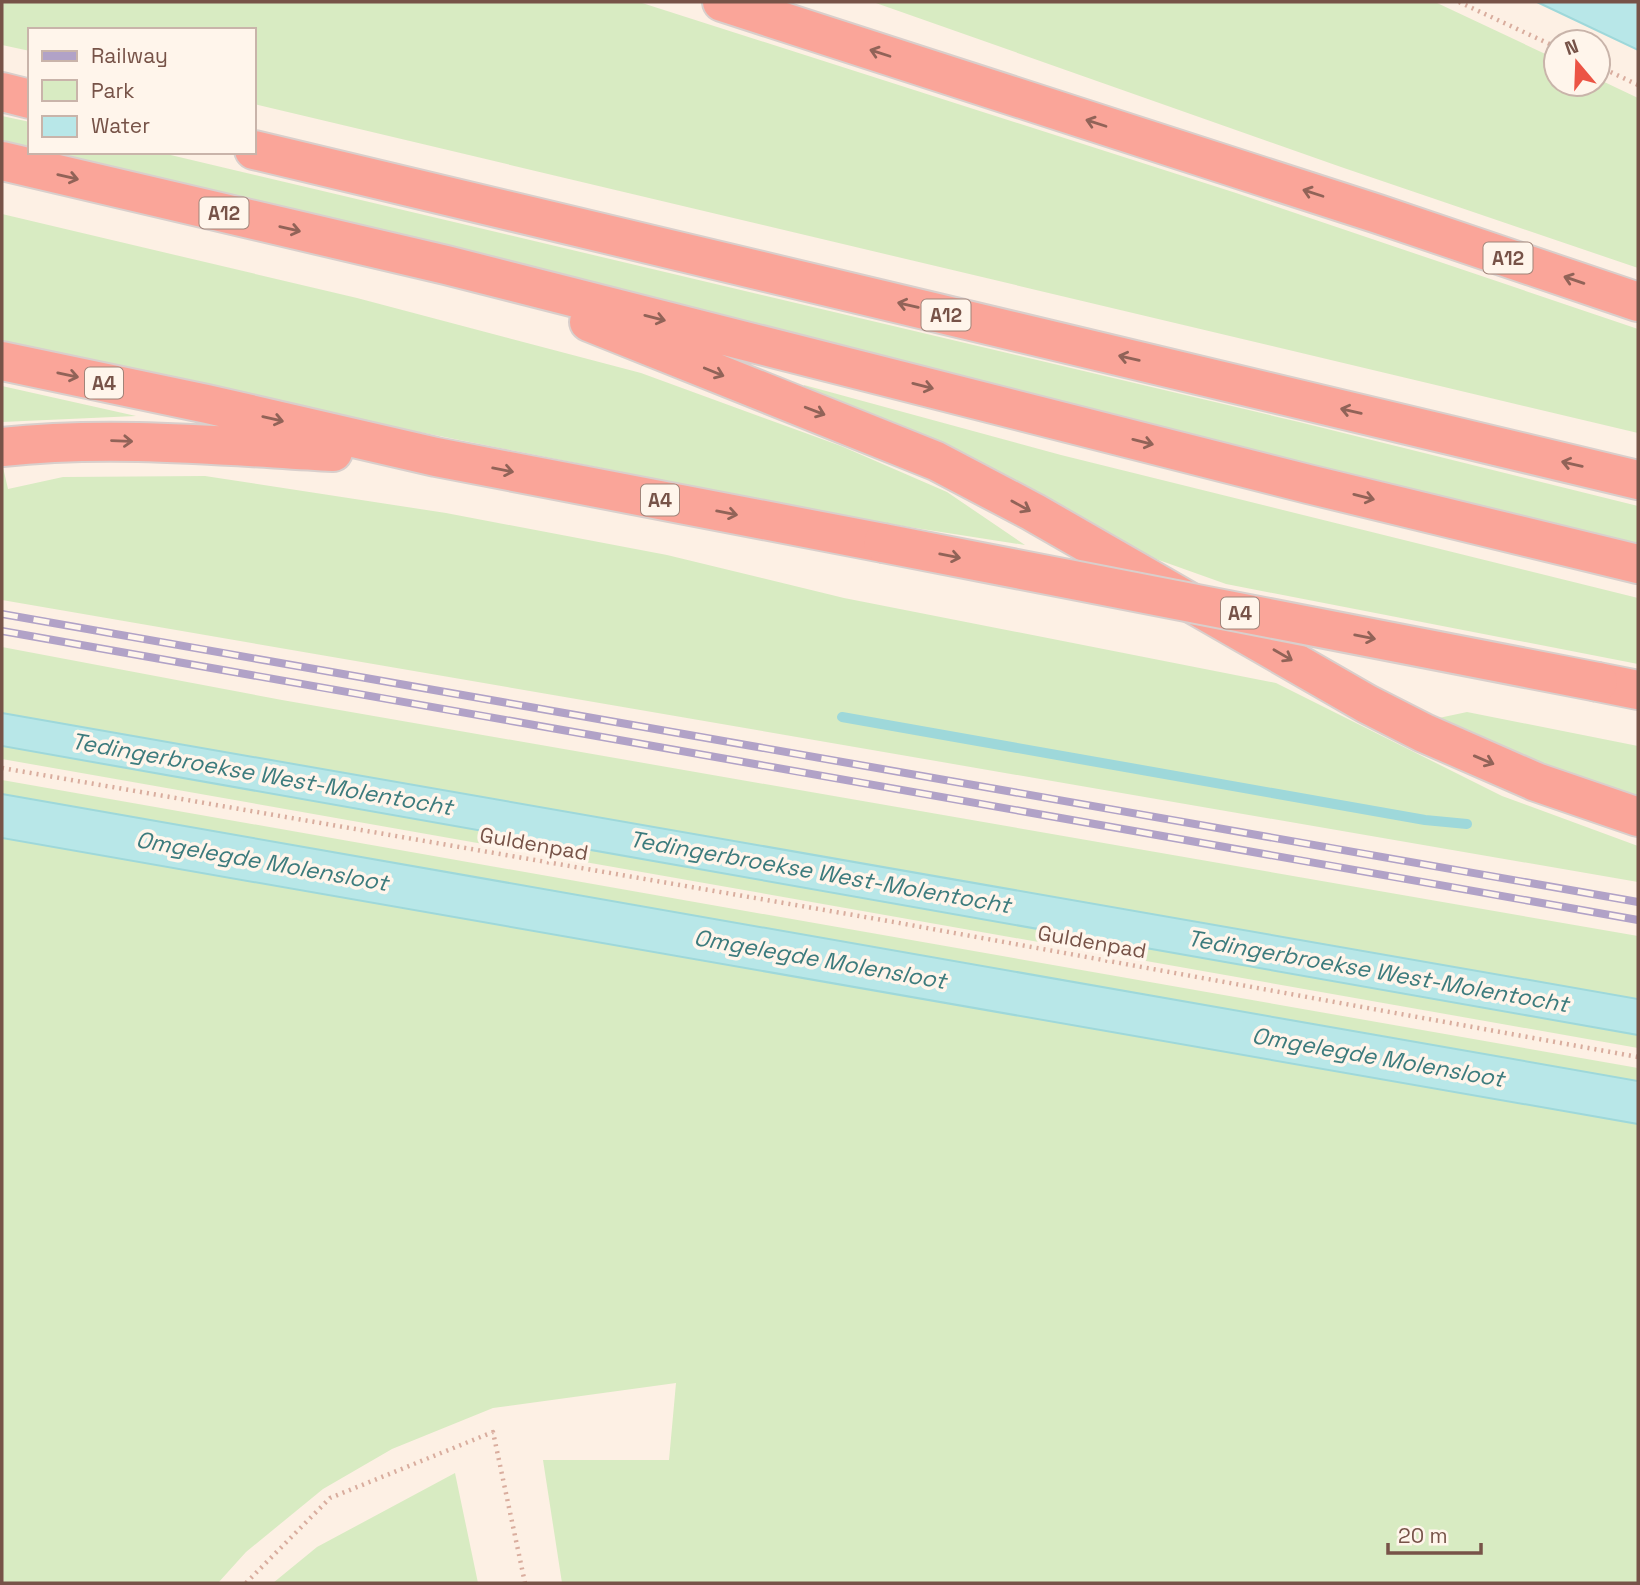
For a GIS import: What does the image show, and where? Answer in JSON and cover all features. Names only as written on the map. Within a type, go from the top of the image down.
[{"type":"highway","name":"A12","points":[[722,2],[1365,209],[1638,302]]},
{"type":"highway","points":[[2,92],[28,98]]},
{"type":"highway","name":"A12","points":[[256,150],[1638,480]]},
{"type":"highway","name":"A12","points":[[2,161],[446,265],[1308,484],[1638,564]]},
{"type":"highway","name":"A12","points":[[446,265],[936,461],[1033,512],[1413,728],[1536,782],[1638,817]]},
{"type":"highway","name":"A4","points":[[2,360],[436,457],[1638,690]]},
{"type":"highway","name":"A4","points":[[4,447],[107,441],[436,457]]},
{"type":"path","points":[[1459,2],[1542,41]]},
{"type":"path","points":[[1612,73],[1638,85]]},
{"type":"path","name":"Guldenpad","points":[[2,768],[880,920],[1638,1057]]},
{"type":"path","points":[[247,1583],[330,1498],[493,1432],[525,1583]]},
{"type":"green space","points":[[2,2],[639,2],[1236,193],[1638,329],[1638,433],[256,104],[256,28],[28,28],[28,51],[2,45]]},
{"type":"green space","points":[[873,2],[1435,2],[1542,52],[1542,98],[1612,98],[1612,86],[1638,98],[1638,268],[1341,167]]},
{"type":"green space","points":[[2,116],[28,122],[28,152],[2,146]]},
{"type":"green space","points":[[38,154],[166,154],[1299,422],[1638,506],[1638,549]]},
{"type":"green space","points":[[2,214],[357,298],[641,373],[841,446],[947,492],[1025,545],[864,520],[177,384],[2,344]]},
{"type":"green space","points":[[804,385],[1061,455],[1638,598],[1638,664],[1226,584],[1052,522],[806,398]]},
{"type":"green space","points":[[2,386],[136,416],[2,422]]},
{"type":"green space","points":[[2,463],[8,489],[63,477],[205,476],[446,513],[667,555],[844,598],[1276,683],[1502,796],[1638,846],[1638,882],[2,600]]},
{"type":"green space","points":[[2,647],[282,700],[1638,936],[1638,999],[2,713]]},
{"type":"green space","points":[[1467,712],[1638,746],[1638,803],[1420,722]]},
{"type":"green space","points":[[2,746],[1638,1035],[1638,1048],[2,759]]},
{"type":"green space","points":[[2,780],[1638,1068],[1638,1081],[2,794]]},
{"type":"green space","points":[[2,838],[1638,1124],[1638,1583],[562,1583],[543,1460],[669,1460],[676,1383],[493,1408],[392,1449],[323,1489],[246,1552],[218,1583],[2,1583]]},
{"type":"green space","points":[[455,1473],[478,1583],[273,1583],[317,1547]]},
{"type":"water","points":[[1537,2],[1638,2],[1638,50],[1612,38],[1612,28],[1592,28]]},
{"type":"water","name":"Tedingerbroekse West-Molentocht","points":[[2,713],[1638,999],[1638,1035],[2,746]]},
{"type":"water","name":"Omgelegde Molensloot","points":[[2,794],[1638,1081],[1638,1124],[2,838]]},
{"type":"waterway","points":[[842,717],[1425,820],[1467,824]]},
{"type":"railway","points":[[2,614],[1638,902]]},
{"type":"railway","points":[[2,631],[1638,920]]}]
